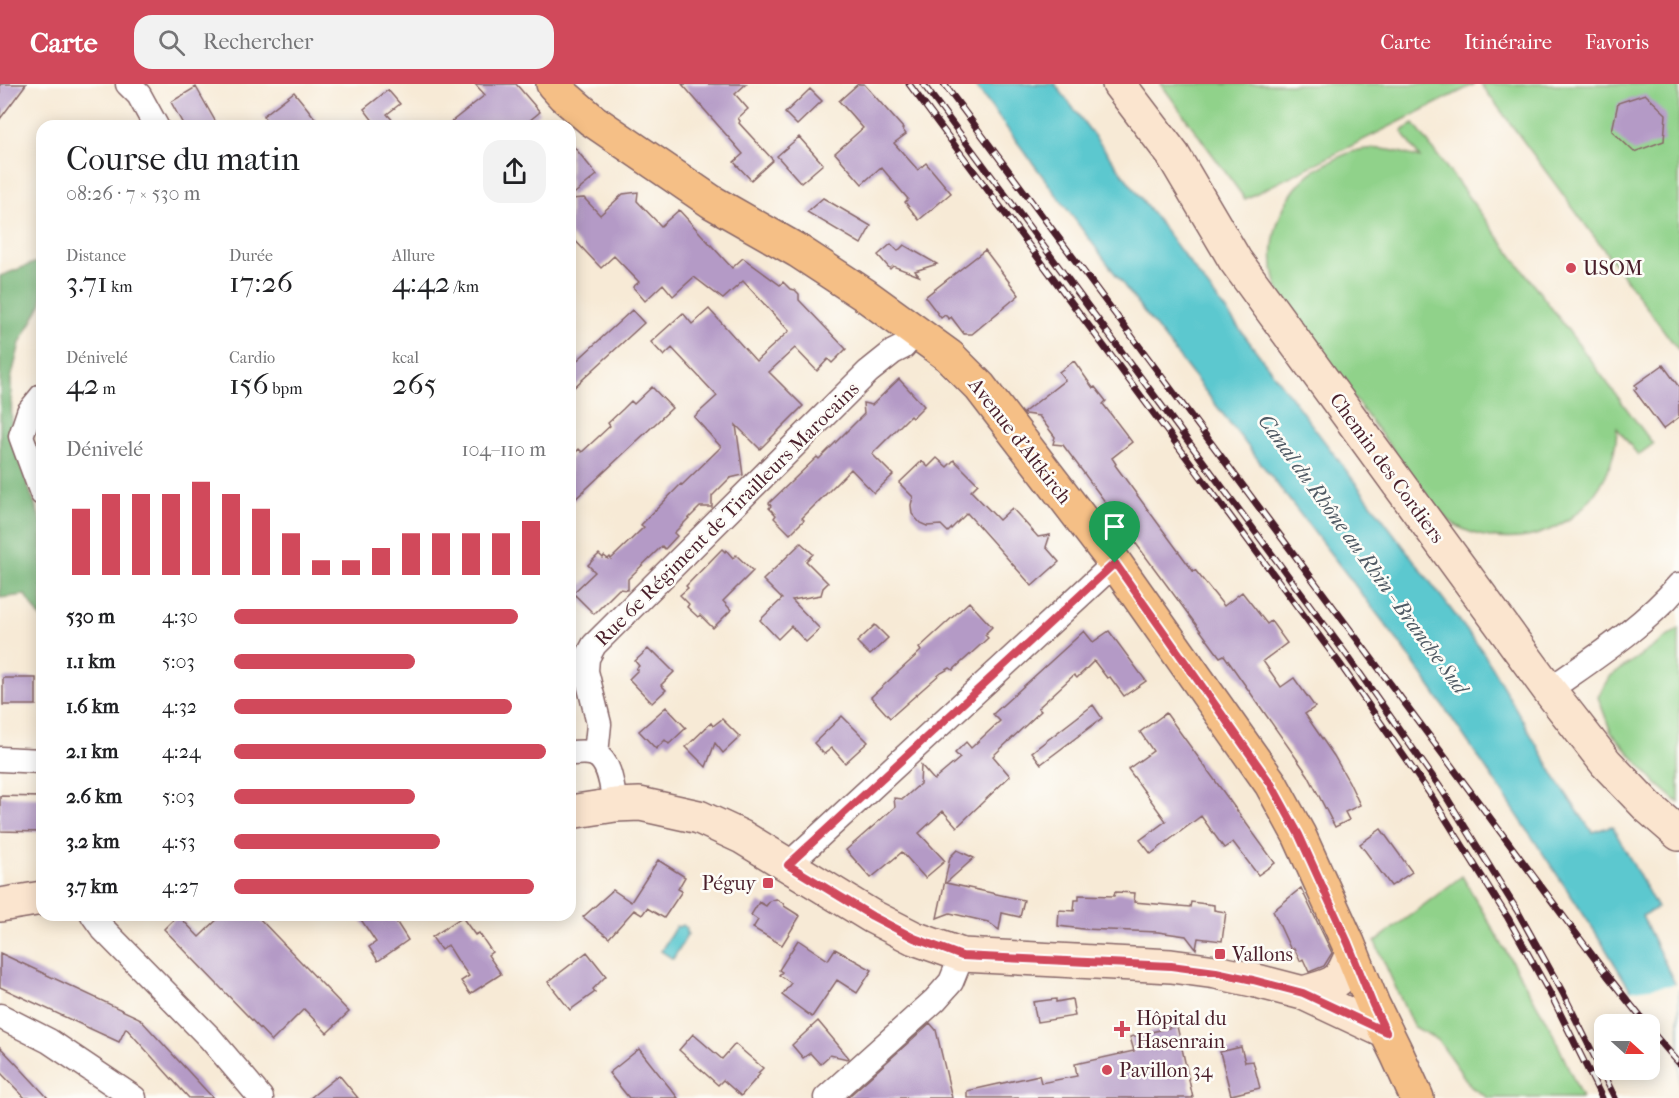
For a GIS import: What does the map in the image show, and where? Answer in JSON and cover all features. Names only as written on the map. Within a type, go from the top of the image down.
[{"type":"main road","name":"Avenue d'Altkirch","points":[[553,84],[592,120],[712,202],[798,251],[916,331],[949,356],[980,387],[1115,563],[1271,784],[1299,835],[1352,952],[1367,1016],[1417,1098]]},
{"type":"street","name":"Chemin des Cordiers","points":[[1119,84],[1173,155],[1235,260],[1549,690],[1606,763],[1649,808],[1679,834]]},
{"type":"street","points":[[132,85],[153,120]]},
{"type":"street","name":"Rue 6e Régiment de Tirailleurs Marocains","points":[[596,754],[599,724],[586,671],[587,658],[594,645],[868,372],[903,346],[916,331]]},
{"type":"street","points":[[36,403],[29,412],[21,436],[36,477]]},
{"type":"street","points":[[788,865],[1115,563]]},
{"type":"street","points":[[1549,690],[1633,628],[1679,585]]},
{"type":"street","points":[[576,753],[596,754],[604,761],[615,805]]},
{"type":"street","points":[[0,759],[36,761]]},
{"type":"street","points":[[576,811],[640,804],[699,817],[742,837],[872,916],[914,938],[962,956],[1171,966],[1216,972],[1303,993],[1367,1016]]},
{"type":"street","points":[[0,905],[36,899]]},
{"type":"street","points":[[97,921],[210,1038],[261,1098]]},
{"type":"street","points":[[1303,993],[1335,983],[1345,971],[1352,952]]},
{"type":"street","points":[[826,1098],[935,1000],[951,982],[962,956]]},
{"type":"street","points":[[0,1016],[49,1041],[134,1098]]},
{"type":"green space","points":[[1161,84],[1475,84],[1245,199]]},
{"type":"green space","points":[[1481,84],[1679,84],[1679,351]]},
{"type":"green space","points":[[1414,124],[1653,444],[1638,455],[1617,428],[1614,453],[1606,475],[1594,495],[1578,512],[1559,525],[1538,534],[1515,538],[1482,536],[1461,528],[1443,516],[1295,320],[1276,284],[1273,265],[1274,238],[1282,211],[1296,188],[1318,168],[1357,150],[1387,150],[1420,158],[1402,131]]},
{"type":"green space","points":[[36,262],[36,314],[20,343],[11,379],[12,442],[36,508],[36,611],[25,595],[0,598],[0,276]]},
{"type":"green space","points":[[1679,629],[1679,803],[1657,784],[1611,732],[1598,697],[1609,677]]},
{"type":"green space","points":[[1462,876],[1550,1027],[1582,1098],[1488,1098],[1471,1087],[1438,1040],[1413,1026],[1375,942]]},
{"type":"water","name":"Canal du Rhône au Rhin - Branche Sud","points":[[974,84],[1055,84],[1483,652],[1558,782],[1592,832],[1612,826],[1657,908],[1642,916],[1679,992],[1679,1098],[1660,1050],[1660,1014],[1641,1014],[1630,989],[1596,933],[1405,650],[1128,291]]},
{"type":"water","points":[[683,925],[688,934],[673,959],[661,951],[676,926]]},
{"type":"pier","points":[[1678,984],[1679,1098],[1673,1098],[1660,1067],[1660,1014],[1637,1014],[1625,988],[1628,991]]},
{"type":"building","points":[[0,84],[26,84],[0,119]]},
{"type":"building","points":[[475,84],[516,84],[540,112],[530,120],[454,120],[485,95]]},
{"type":"building","points":[[682,84],[746,84],[735,94],[748,109],[738,118],[739,123],[773,160],[751,180],[734,162],[743,154]]},
{"type":"building","points":[[858,84],[864,84],[903,128],[906,134],[894,143],[918,170],[926,163],[951,193],[919,220],[905,202],[908,199],[881,167],[862,184],[835,153],[863,128],[839,101]]},
{"type":"building","points":[[196,87],[215,120],[181,120],[171,102]]},
{"type":"building","points":[[810,89],[822,101],[797,125],[785,113]]},
{"type":"building","points":[[388,90],[400,104],[387,114],[392,120],[372,120],[364,109]]},
{"type":"building","points":[[294,92],[316,120],[266,120],[263,116]]},
{"type":"building","points":[[1645,94],[1666,114],[1664,141],[1634,152],[1612,131],[1618,103]]},
{"type":"building","points":[[799,137],[823,164],[801,183],[777,156]]},
{"type":"building","points":[[576,149],[597,175],[576,192]]},
{"type":"building","points":[[638,192],[637,201],[661,226],[679,210],[732,268],[743,258],[780,285],[783,282],[790,289],[795,290],[799,294],[799,300],[846,349],[832,363],[828,359],[817,371],[795,348],[769,372],[803,406],[760,449],[736,425],[743,475],[730,478],[712,496],[712,507],[700,507],[674,533],[677,536],[665,549],[662,546],[628,579],[628,590],[619,589],[594,614],[576,596],[576,590],[595,572],[588,565],[599,554],[603,558],[604,556],[611,559],[644,527],[641,525],[681,484],[721,447],[694,417],[717,396],[672,348],[664,356],[651,342],[683,313],[692,324],[709,309],[756,361],[789,331],[743,281],[723,299],[694,277],[673,296],[663,284],[645,301],[633,287],[639,282],[614,256],[601,268],[576,241],[576,199],[584,198],[600,215],[623,194]]},
{"type":"building","points":[[823,198],[871,226],[861,244],[807,212]]},
{"type":"building","points":[[891,244],[898,251],[904,245],[937,264],[915,271],[919,276],[893,266],[890,269],[878,255]]},
{"type":"building","points":[[985,250],[1019,295],[972,334],[964,334],[951,317],[949,319],[945,315],[941,318],[925,297]]},
{"type":"building","points":[[632,310],[644,323],[576,385],[576,361]]},
{"type":"building","points":[[1074,361],[1093,388],[1095,387],[1106,401],[1103,404],[1132,442],[1112,458],[1115,465],[1193,571],[1195,570],[1224,606],[1242,592],[1267,624],[1271,621],[1287,643],[1263,661],[1281,687],[1294,678],[1315,707],[1305,714],[1334,756],[1360,805],[1345,812],[1349,820],[1335,827],[1308,775],[1224,655],[1220,657],[1063,445],[1053,444],[1055,437],[1039,416],[1023,413],[1065,380],[1059,372]]},
{"type":"building","points":[[1663,365],[1679,387],[1679,417],[1663,429],[1634,390],[1637,388],[1635,385]]},
{"type":"building","points":[[899,379],[924,406],[912,418],[910,416],[872,454],[893,475],[874,493],[851,469],[802,518],[804,520],[790,534],[774,518],[776,515],[769,508],[771,506],[769,503],[817,457],[819,459],[864,414],[863,403],[872,405]]},
{"type":"building","points":[[652,387],[672,408],[576,498],[576,452],[579,449],[582,452],[610,426],[608,423],[631,401],[634,404]]},
{"type":"building","points":[[937,458],[947,467],[954,460],[978,484],[971,491],[999,520],[1012,508],[1038,537],[1050,535],[1046,547],[1059,562],[1032,586],[967,513],[948,532],[941,525],[927,526],[920,523],[912,514],[913,497],[899,483],[922,461],[928,467]]},
{"type":"building","points":[[801,543],[813,554],[806,561],[828,583],[821,595],[792,600],[820,629],[806,642],[791,626],[778,639],[760,620],[782,599],[763,580]]},
{"type":"building","points":[[722,549],[733,558],[736,555],[753,571],[723,601],[731,610],[713,628],[700,615],[698,617],[687,607],[689,604],[680,595]]},
{"type":"building","points":[[969,602],[992,627],[985,635],[988,638],[953,670],[950,668],[941,673],[890,718],[871,697]]},
{"type":"building","points":[[875,625],[888,638],[870,655],[857,642]]},
{"type":"building","points":[[1084,631],[1093,642],[1109,631],[1146,681],[1124,696],[1094,661],[1077,678],[1074,675],[1038,708],[1041,711],[993,756],[1010,776],[957,827],[943,811],[919,833],[945,861],[925,878],[902,852],[871,878],[846,850],[895,807],[894,798],[903,799],[920,784],[921,765],[934,780],[960,758],[955,753],[966,742],[971,748],[1000,721],[993,714]]},
{"type":"building","points":[[648,649],[674,672],[661,685],[666,690],[652,703],[629,679],[638,670],[636,669],[639,666],[635,661]]},
{"type":"building","points":[[3,678],[36,678],[36,705],[3,705]]},
{"type":"building","points":[[1093,705],[1102,718],[1041,764],[1032,752]]},
{"type":"building","points":[[666,707],[686,728],[669,744],[665,740],[656,749],[639,731]]},
{"type":"building","points":[[1166,713],[1275,863],[1258,875],[1233,842],[1224,848],[1201,816],[1151,854],[1140,840],[1166,821],[1128,769],[1153,751],[1140,732]]},
{"type":"building","points":[[842,716],[868,742],[845,763],[832,748],[824,754],[814,743]]},
{"type":"building","points":[[722,719],[740,737],[723,753],[715,743],[706,767],[686,747],[711,723],[713,726]]},
{"type":"building","points":[[0,796],[36,797],[36,832],[0,831]]},
{"type":"building","points":[[1381,829],[1412,872],[1391,886],[1360,844]]},
{"type":"building","points":[[957,850],[974,858],[946,883],[1024,900],[1020,917],[1002,913],[999,930],[988,922],[950,913],[937,918],[950,857]]},
{"type":"building","points":[[658,860],[685,877],[678,889],[682,891],[664,918],[647,908],[642,915],[634,910],[609,938],[583,917],[613,890],[631,902]]},
{"type":"building","points":[[1301,888],[1332,953],[1324,966],[1309,972],[1303,959],[1300,961],[1294,948],[1291,950],[1273,911]]},
{"type":"building","points":[[1115,892],[1135,893],[1134,902],[1190,907],[1191,902],[1214,905],[1214,910],[1226,912],[1222,941],[1198,938],[1196,949],[1186,936],[1158,932],[1058,926],[1059,910],[1074,911],[1075,900],[1079,900],[1079,895],[1114,896]]},
{"type":"building","points":[[776,899],[800,916],[782,945],[753,928],[758,920],[751,915],[759,902],[766,906],[770,901]]},
{"type":"building","points":[[172,921],[184,921],[199,937],[216,921],[262,921],[349,1012],[327,1033],[304,1009],[272,1041],[164,929]]},
{"type":"building","points":[[362,921],[396,921],[408,940],[378,961],[369,947],[376,942]]},
{"type":"building","points":[[456,921],[465,921],[475,935],[479,933],[492,952],[488,955],[501,974],[470,994],[461,981],[469,976],[448,945],[441,950],[432,937]]},
{"type":"building","points":[[798,940],[828,960],[835,949],[872,970],[857,993],[837,980],[812,1017],[782,995],[791,983],[779,975],[782,972],[779,970]]},
{"type":"building","points":[[587,952],[606,976],[593,989],[595,992],[570,1010],[548,982]]},
{"type":"building","points":[[0,953],[139,1018],[213,1098],[189,1098],[126,1028],[119,1042],[0,987]]},
{"type":"building","points":[[1056,999],[1056,1002],[1072,999],[1075,1016],[1037,1022],[1033,1002]]},
{"type":"building","points":[[818,1021],[848,1059],[830,1055],[820,1064],[810,1053],[803,1058],[792,1045]]},
{"type":"building","points":[[930,1023],[936,1030],[952,1098],[847,1098]]},
{"type":"building","points":[[1177,1026],[1193,1098],[967,1098],[967,1091],[1039,1075],[1041,1083],[1077,1076],[1075,1064],[1134,1051],[1130,1037]]},
{"type":"building","points":[[693,1034],[722,1059],[735,1044],[763,1068],[741,1096],[723,1080],[718,1085],[679,1050]]},
{"type":"building","points":[[0,1047],[48,1098],[25,1098],[0,1072]]},
{"type":"building","points":[[1241,1047],[1245,1062],[1253,1061],[1260,1088],[1231,1095],[1220,1052]]},
{"type":"building","points":[[639,1049],[678,1098],[629,1098],[609,1073]]},
{"type":"building","points":[[339,1075],[358,1098],[310,1098]]},
{"type":"railway","points":[[909,84],[1340,664],[1432,797],[1508,918],[1553,999],[1602,1098]]},
{"type":"railway","points":[[923,84],[1349,658],[1442,790],[1518,912],[1563,993],[1615,1098]]},
{"type":"railway","points":[[944,84],[1638,1014]]},
{"type":"railway","points":[[1660,1041],[1679,1063]]},
{"type":"place","name":"USOM","points":[[1571,268]]},
{"type":"place","name":"Péguy","points":[[768,883]]},
{"type":"place","name":"Vallons","points":[[1220,954]]},
{"type":"place","name":"Hôpital du Hasenrain","points":[[1122,1029]]},
{"type":"place","name":"Pavillon 34","points":[[1107,1070]]},
{"type":"route","points":[[1115,563],[1282,801],[1348,943],[1386,1032],[1303,993],[1216,972],[1171,966],[962,956],[914,938],[872,916],[788,865],[1115,563]]}]
